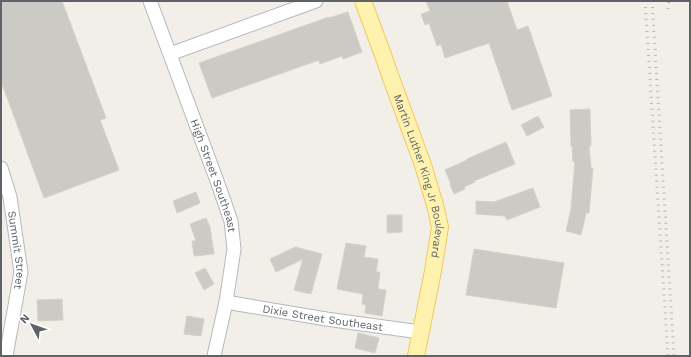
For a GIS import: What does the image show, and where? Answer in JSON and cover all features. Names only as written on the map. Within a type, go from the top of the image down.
[{"type":"main road","name":"Martin Luther King Jr Boulevard","points":[[364,1],[390,78],[423,165],[440,227],[416,356]]},
{"type":"street","name":"High Street Southeast","points":[[150,1],[231,221],[234,249],[226,302],[214,356]]},
{"type":"street","points":[[170,54],[316,1]]},
{"type":"street","name":"Summit Street","points":[[1,168],[10,197],[21,272],[6,356]]},
{"type":"street","name":"Dixie Street Southeast","points":[[226,302],[326,319],[420,332]]},
{"type":"building","points":[[1,1],[62,1],[106,118],[100,120],[119,170],[44,198],[1,81]]},
{"type":"building","points":[[426,1],[507,1],[517,30],[528,26],[552,96],[512,110],[489,43],[445,58],[441,44],[437,46],[429,23],[425,25],[421,14],[430,11]]},
{"type":"building","points":[[348,12],[362,52],[343,59],[342,56],[320,64],[319,60],[212,98],[199,63],[329,17]]},
{"type":"building","points":[[590,109],[591,146],[589,146],[591,168],[593,168],[589,213],[586,213],[581,235],[566,231],[571,209],[575,161],[573,162],[571,146],[570,110]]},
{"type":"building","points":[[538,116],[544,127],[527,136],[521,125]]},
{"type":"building","points":[[506,142],[515,164],[474,181],[475,182],[464,187],[465,189],[454,194],[445,170]]},
{"type":"building","points":[[533,188],[540,207],[507,220],[505,216],[476,214],[476,201],[494,202]]},
{"type":"building","points":[[196,192],[200,203],[177,213],[173,201]]},
{"type":"building","points":[[387,215],[402,215],[402,232],[387,233]]},
{"type":"building","points":[[206,218],[210,227],[214,254],[194,256],[192,241],[196,241],[190,224]]},
{"type":"building","points":[[346,243],[366,246],[364,257],[378,259],[376,272],[380,272],[378,289],[386,290],[382,316],[365,313],[366,305],[362,304],[363,294],[337,289]]},
{"type":"building","points":[[295,247],[322,254],[311,294],[294,290],[303,259],[276,272],[270,259]]},
{"type":"building","points":[[474,249],[564,263],[556,308],[466,295]]},
{"type":"building","points":[[205,268],[214,284],[204,290],[195,273]]},
{"type":"building","points":[[62,299],[63,320],[38,321],[37,300]]},
{"type":"building","points":[[187,316],[204,319],[201,336],[184,334]]},
{"type":"building","points":[[358,333],[379,338],[375,353],[355,348]]},
{"type":"railway","points":[[645,1],[668,356]]},
{"type":"railway","points":[[652,1],[674,356]]},
{"type":"railway","points":[[668,9],[669,1]]}]
